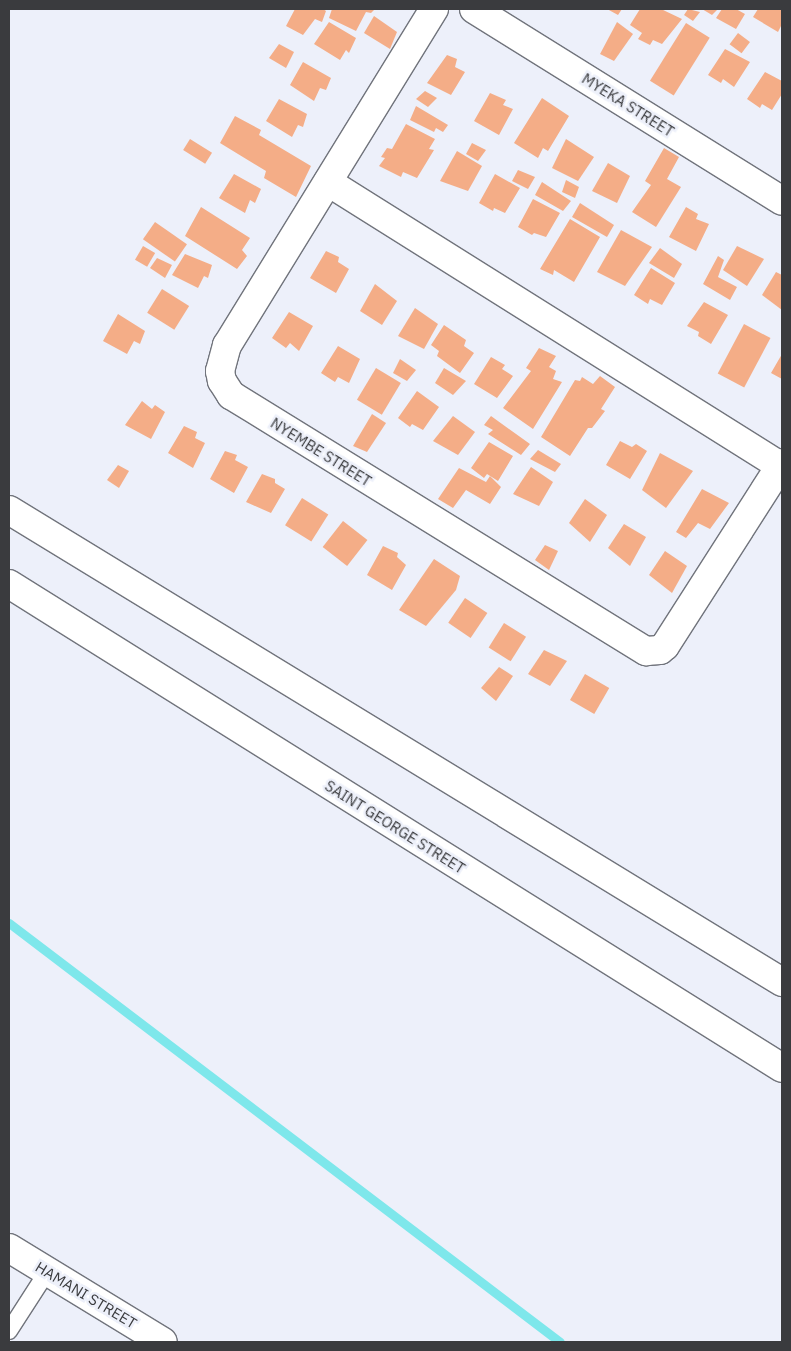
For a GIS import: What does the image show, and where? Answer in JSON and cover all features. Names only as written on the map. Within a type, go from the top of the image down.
[{"type":"street","name":"NYEMBE STREET","points":[[434,9],[227,345],[222,358],[222,381],[231,395],[620,638],[646,651],[660,650],[665,646],[782,466]]},
{"type":"street","name":"MYEKA STREET","points":[[474,9],[782,201]]},
{"type":"street","points":[[328,182],[782,466]]},
{"type":"street","points":[[9,510],[782,982]]},
{"type":"street","name":"SAINT GEORGE STREET","points":[[9,584],[782,1068]]},
{"type":"street","name":"HAMANI STREET","points":[[9,1248],[163,1342]]},
{"type":"lane","points":[[9,1331],[47,1272]]},
{"type":"building","points":[[295,9],[323,9],[326,11],[322,22],[315,19],[303,35],[286,26]]},
{"type":"building","points":[[332,9],[375,9],[371,13],[366,12],[356,31],[329,18]]},
{"type":"building","points":[[607,9],[622,9],[618,15]]},
{"type":"building","points":[[640,9],[661,9],[682,19],[662,44],[653,40],[650,45],[638,39],[642,33],[630,25]]},
{"type":"building","points":[[688,9],[700,12],[693,21],[684,15]]},
{"type":"building","points":[[702,9],[718,9],[712,15]]},
{"type":"building","points":[[722,9],[736,9],[745,14],[736,29],[716,18]]},
{"type":"building","points":[[758,9],[782,9],[782,24],[778,32],[753,17]]},
{"type":"building","points":[[374,16],[397,32],[390,49],[364,33]]},
{"type":"building","points":[[329,22],[356,38],[349,53],[346,50],[340,60],[314,44]]},
{"type":"building","points":[[617,22],[633,34],[614,61],[600,54]]},
{"type":"building","points":[[686,23],[710,38],[674,96],[650,81]]},
{"type":"building","points":[[738,33],[750,42],[742,53],[730,44]]},
{"type":"building","points":[[279,44],[294,52],[286,68],[269,58]]},
{"type":"building","points":[[725,49],[750,62],[734,87],[723,79],[721,83],[708,75]]},
{"type":"building","points":[[447,55],[457,59],[455,67],[465,72],[451,95],[427,83]]},
{"type":"building","points":[[303,62],[331,78],[326,90],[320,88],[314,101],[290,85]]},
{"type":"building","points":[[765,72],[782,81],[782,94],[772,110],[762,104],[760,108],[747,99]]},
{"type":"building","points":[[425,91],[437,98],[428,107],[416,99]]},
{"type":"building","points":[[490,93],[506,100],[503,105],[513,109],[499,135],[474,121]]},
{"type":"building","points":[[542,98],[569,116],[548,151],[543,148],[538,158],[514,143]]},
{"type":"building","points":[[279,99],[307,114],[303,127],[298,125],[292,137],[266,121]]},
{"type":"building","points":[[416,106],[448,125],[443,132],[436,128],[434,132],[410,120]]},
{"type":"building","points":[[235,116],[261,130],[259,135],[311,166],[296,197],[264,178],[266,171],[220,143]]},
{"type":"building","points":[[406,124],[435,139],[429,149],[434,150],[417,178],[403,172],[401,177],[379,166],[385,158],[381,157],[387,148],[392,149]]},
{"type":"building","points":[[190,139],[212,153],[205,164],[183,150]]},
{"type":"building","points":[[566,139],[594,157],[578,181],[552,168]]},
{"type":"building","points":[[472,143],[486,150],[478,161],[466,154]]},
{"type":"building","points":[[664,148],[679,157],[667,179],[681,187],[656,227],[632,212],[651,185],[645,181]]},
{"type":"building","points":[[457,151],[482,166],[468,191],[440,181]]},
{"type":"building","points":[[608,163],[630,176],[617,203],[592,191]]},
{"type":"building","points":[[518,170],[535,177],[528,189],[512,181]]},
{"type":"building","points":[[234,174],[261,189],[255,203],[250,200],[245,213],[219,198]]},
{"type":"building","points":[[495,174],[520,188],[505,213],[494,208],[493,211],[479,203]]},
{"type":"building","points":[[566,180],[579,187],[575,198],[562,192]]},
{"type":"building","points":[[542,182],[571,201],[563,211],[535,195]]},
{"type":"building","points":[[533,199],[560,213],[546,237],[534,233],[532,235],[518,227]]},
{"type":"building","points":[[580,203],[614,225],[607,237],[572,217]]},
{"type":"building","points":[[201,207],[250,238],[242,250],[247,256],[237,269],[185,236]]},
{"type":"building","points":[[686,207],[698,214],[696,219],[709,224],[696,251],[669,237]]},
{"type":"building","points":[[570,219],[600,237],[574,282],[554,270],[553,275],[540,269]]},
{"type":"building","points":[[155,222],[187,244],[175,262],[143,239]]},
{"type":"building","points":[[621,230],[652,247],[625,286],[597,272]]},
{"type":"building","points":[[143,246],[155,253],[147,267],[135,260]]},
{"type":"building","points":[[737,246],[764,259],[747,286],[723,270]]},
{"type":"building","points":[[660,248],[682,264],[674,278],[649,263]]},
{"type":"building","points":[[326,251],[339,257],[338,262],[349,269],[336,293],[310,278]]},
{"type":"building","points":[[185,254],[212,265],[208,278],[204,276],[198,288],[172,275]]},
{"type":"building","points":[[718,256],[724,260],[718,277],[737,287],[730,300],[703,284]]},
{"type":"building","points":[[157,258],[172,265],[165,278],[150,268]]},
{"type":"building","points":[[651,268],[675,283],[662,305],[650,299],[648,304],[634,295]]},
{"type":"building","points":[[776,272],[782,275],[782,310],[762,295]]},
{"type":"building","points":[[375,284],[397,301],[382,325],[360,311]]},
{"type":"building","points":[[162,289],[189,306],[174,330],[147,313]]},
{"type":"building","points":[[704,302],[728,315],[711,344],[698,336],[699,332],[687,326]]},
{"type":"building","points":[[415,308],[438,324],[424,349],[398,336]]},
{"type":"building","points":[[289,312],[313,326],[299,351],[290,343],[286,348],[272,338]]},
{"type":"building","points":[[118,314],[145,331],[140,344],[134,341],[127,354],[103,341]]},
{"type":"building","points":[[744,324],[770,338],[744,388],[718,373]]},
{"type":"building","points":[[444,325],[466,340],[464,346],[474,353],[460,373],[437,356],[439,351],[431,345]]},
{"type":"building","points":[[338,346],[360,359],[349,383],[338,377],[335,382],[321,373]]},
{"type":"building","points":[[539,348],[556,356],[549,367],[556,371],[553,379],[562,382],[533,429],[503,408],[531,371],[526,368]]},
{"type":"building","points":[[782,354],[782,379],[771,373]]},
{"type":"building","points":[[491,357],[505,365],[502,369],[513,376],[497,398],[474,384]]},
{"type":"building","points":[[400,359],[416,370],[407,381],[393,373]]},
{"type":"building","points":[[376,368],[401,383],[382,415],[357,400]]},
{"type":"building","points":[[444,368],[466,381],[453,395],[435,383]]},
{"type":"building","points":[[600,376],[615,387],[601,409],[605,411],[592,428],[588,428],[570,456],[541,437],[575,380],[580,381],[582,377],[593,384]]},
{"type":"building","points":[[417,391],[439,407],[423,430],[412,424],[410,427],[398,418]]},
{"type":"building","points":[[142,401],[152,409],[155,405],[165,412],[151,439],[125,425]]},
{"type":"building","points":[[372,414],[386,423],[367,452],[353,446]]},
{"type":"building","points":[[453,416],[475,432],[458,455],[433,441]]},
{"type":"building","points":[[491,416],[530,444],[521,455],[488,434],[493,430],[484,425]]},
{"type":"building","points":[[184,426],[197,432],[195,438],[205,443],[193,468],[168,453]]},
{"type":"building","points":[[620,441],[632,447],[636,444],[647,451],[630,479],[606,465]]},
{"type":"building","points":[[489,442],[513,456],[498,481],[487,474],[484,478],[471,468]]},
{"type":"building","points":[[538,450],[561,464],[555,472],[530,459]]},
{"type":"building","points":[[225,451],[237,455],[235,460],[248,467],[234,493],[210,479]]},
{"type":"building","points":[[660,453],[693,471],[666,508],[642,490]]},
{"type":"building","points":[[118,465],[129,471],[119,488],[107,480]]},
{"type":"building","points":[[531,467],[553,482],[539,506],[513,494]]},
{"type":"building","points":[[459,468],[486,482],[490,476],[501,487],[490,504],[466,490],[453,508],[438,499]]},
{"type":"building","points":[[262,474],[275,479],[275,483],[285,489],[271,513],[246,502]]},
{"type":"building","points":[[702,489],[729,503],[710,529],[698,523],[686,538],[676,532]]},
{"type":"building","points":[[302,498],[328,514],[311,542],[285,525]]},
{"type":"building","points":[[585,499],[607,515],[590,542],[569,523]]},
{"type":"building","points":[[343,521],[367,540],[347,566],[323,547]]},
{"type":"building","points":[[624,524],[646,537],[630,566],[608,548]]},
{"type":"building","points":[[545,545],[558,551],[549,570],[535,560]]},
{"type":"building","points":[[383,546],[398,553],[397,557],[406,565],[392,590],[367,575]]},
{"type":"building","points":[[665,551],[687,566],[672,593],[649,575]]},
{"type":"building","points":[[434,559],[460,576],[456,590],[426,626],[399,610]]},
{"type":"building","points":[[465,598],[487,613],[471,638],[448,623]]},
{"type":"building","points":[[504,623],[526,637],[511,661],[489,648]]},
{"type":"building","points":[[544,650],[567,661],[550,686],[528,674]]},
{"type":"building","points":[[499,667],[513,676],[496,701],[481,688]]},
{"type":"building","points":[[585,674],[609,688],[594,714],[570,700]]},
{"type":"waterway","points":[[9,923],[560,1342]]}]
